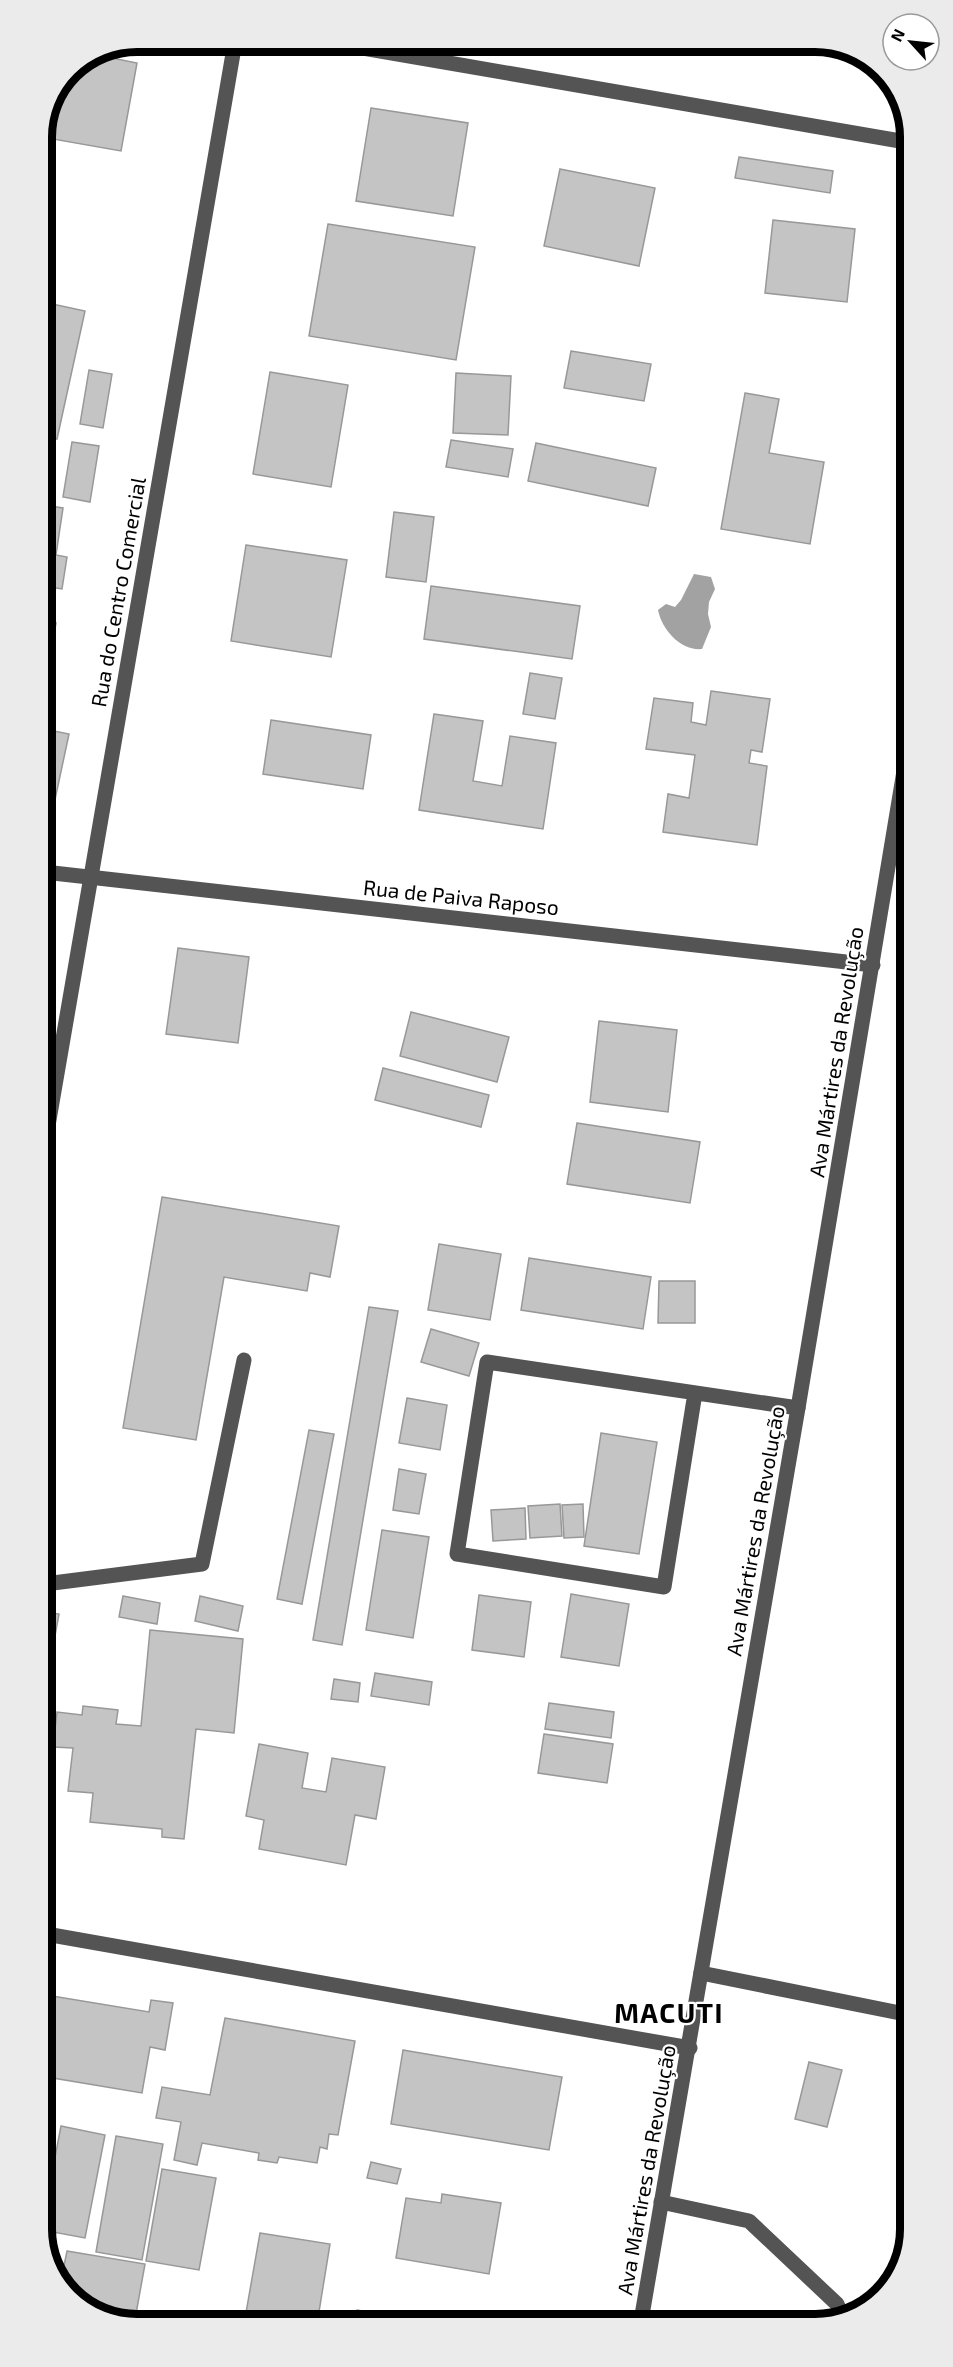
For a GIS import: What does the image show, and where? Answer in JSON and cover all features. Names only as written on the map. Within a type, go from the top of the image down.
[{"type":"street","name":"Rua do Centro Comercial","points":[[53,1100],[233,52]]},
{"type":"street","points":[[388,52],[900,141]]},
{"type":"street","name":"Ava Mártires da Revolução","points":[[642,2314],[690,2048],[900,797]]},
{"type":"street","name":"Rua de Paiva Raposo","points":[[53,873],[873,965]]},
{"type":"street","points":[[52,1583],[202,1564],[244,1360]]},
{"type":"street","points":[[695,1393],[664,1587],[457,1554],[488,1362],[798,1408]]},
{"type":"street","points":[[52,1935],[690,2048]]},
{"type":"street","points":[[701,1973],[900,2013]]},
{"type":"street","points":[[661,2202],[749,2221],[837,2304],[840,2311]]},
{"type":"shaded area","points":[[694,574],[711,577],[715,589],[709,602],[708,614],[711,627],[702,649],[687,647],[674,638],[660,618],[658,610],[666,604],[675,607]]},
{"type":"building","points":[[110,58],[137,63],[121,151],[53,139],[55,115],[70,86],[81,74]]},
{"type":"building","points":[[371,108],[468,123],[453,216],[356,201]]},
{"type":"building","points":[[739,157],[833,171],[830,193],[735,178]]},
{"type":"building","points":[[560,169],[655,188],[639,266],[544,246]]},
{"type":"building","points":[[773,220],[855,229],[847,302],[765,293]]},
{"type":"building","points":[[328,224],[475,247],[456,360],[309,336]]},
{"type":"building","points":[[53,304],[85,311],[57,439],[53,438]]},
{"type":"building","points":[[571,351],[651,364],[644,401],[564,388]]},
{"type":"building","points":[[89,370],[112,374],[103,428],[80,424]]},
{"type":"building","points":[[270,372],[348,385],[331,487],[253,474]]},
{"type":"building","points":[[456,373],[511,376],[508,435],[453,433]]},
{"type":"building","points":[[745,393],[779,399],[769,453],[824,462],[810,544],[721,529]]},
{"type":"building","points":[[451,440],[513,449],[508,477],[446,467]]},
{"type":"building","points":[[72,442],[99,446],[90,502],[63,497]]},
{"type":"building","points":[[536,443],[656,468],[648,506],[528,481]]},
{"type":"building","points":[[53,506],[63,508],[56,555],[67,557],[62,589],[53,587]]},
{"type":"building","points":[[394,512],[434,517],[426,582],[386,577]]},
{"type":"building","points":[[246,545],[347,560],[331,657],[231,641]]},
{"type":"building","points":[[431,586],[580,606],[572,659],[424,639]]},
{"type":"building","points":[[53,623],[56,623],[53,642]]},
{"type":"building","points":[[530,673],[562,678],[555,719],[523,714]]},
{"type":"building","points":[[711,691],[770,699],[762,752],[751,750],[749,763],[767,766],[757,845],[663,832],[668,794],[689,798],[695,755],[646,749],[654,698],[693,703],[691,722],[706,725]]},
{"type":"building","points":[[434,714],[483,721],[473,781],[502,786],[510,736],[556,743],[543,829],[419,810]]},
{"type":"building","points":[[271,720],[371,735],[363,789],[263,774]]},
{"type":"building","points":[[53,731],[69,734],[53,810]]},
{"type":"building","points":[[178,948],[249,957],[238,1043],[166,1034]]},
{"type":"building","points":[[411,1012],[509,1037],[497,1082],[400,1056]]},
{"type":"building","points":[[599,1021],[677,1030],[668,1112],[590,1102]]},
{"type":"building","points":[[383,1068],[489,1095],[481,1127],[375,1100]]},
{"type":"building","points":[[577,1123],[700,1142],[690,1203],[567,1184]]},
{"type":"building","points":[[162,1197],[339,1226],[330,1277],[310,1273],[307,1291],[224,1277],[196,1440],[123,1428]]},
{"type":"building","points":[[439,1244],[501,1254],[490,1320],[428,1310]]},
{"type":"building","points":[[529,1258],[651,1277],[643,1329],[521,1310]]},
{"type":"building","points":[[659,1281],[695,1281],[695,1323],[658,1323]]},
{"type":"building","points":[[369,1307],[398,1311],[342,1645],[313,1640]]},
{"type":"building","points":[[431,1329],[479,1343],[469,1376],[421,1362]]},
{"type":"building","points":[[407,1398],[447,1405],[440,1450],[399,1443]]},
{"type":"building","points":[[309,1430],[334,1434],[302,1604],[277,1599]]},
{"type":"building","points":[[601,1433],[657,1442],[639,1554],[584,1546]]},
{"type":"building","points":[[399,1469],[426,1474],[419,1514],[393,1510]]},
{"type":"building","points":[[560,1504],[562,1536],[530,1538],[528,1506]]},
{"type":"building","points":[[583,1504],[584,1537],[564,1538],[562,1505]]},
{"type":"building","points":[[525,1508],[526,1539],[493,1541],[491,1510]]},
{"type":"building","points":[[382,1530],[429,1537],[413,1638],[366,1630]]},
{"type":"building","points":[[571,1594],[629,1604],[619,1666],[561,1657]]},
{"type":"building","points":[[479,1595],[531,1602],[524,1657],[472,1650]]},
{"type":"building","points":[[123,1596],[160,1603],[157,1624],[119,1617]]},
{"type":"building","points":[[200,1596],[243,1606],[238,1631],[195,1621]]},
{"type":"building","points":[[52,1613],[59,1614],[52,1651]]},
{"type":"building","points":[[150,1630],[243,1639],[234,1733],[196,1729],[184,1839],[162,1837],[162,1829],[90,1822],[93,1793],[68,1791],[73,1748],[53,1747],[57,1712],[82,1715],[83,1706],[118,1710],[116,1724],[141,1726]]},
{"type":"building","points":[[375,1673],[432,1682],[429,1705],[371,1696]]},
{"type":"building","points":[[334,1679],[360,1683],[358,1702],[331,1699]]},
{"type":"building","points":[[549,1703],[614,1712],[611,1738],[545,1729]]},
{"type":"building","points":[[544,1734],[613,1744],[607,1783],[538,1773]]},
{"type":"building","points":[[259,1744],[308,1753],[302,1788],[326,1792],[332,1758],[385,1767],[376,1819],[355,1815],[346,1865],[259,1849],[264,1820],[246,1816]]},
{"type":"building","points":[[52,1996],[149,2012],[151,2000],[173,2003],[165,2050],[150,2047],[142,2093],[52,2078]]},
{"type":"building","points":[[225,2018],[355,2041],[338,2135],[329,2134],[327,2149],[320,2147],[317,2163],[279,2157],[277,2163],[258,2160],[259,2153],[202,2143],[197,2165],[174,2160],[181,2122],[156,2118],[162,2087],[210,2095]]},
{"type":"building","points":[[403,2050],[562,2077],[549,2150],[391,2124]]},
{"type":"building","points":[[809,2062],[842,2070],[827,2127],[795,2119]]},
{"type":"building","points":[[61,2126],[105,2135],[85,2238],[52,2232],[52,2173]]},
{"type":"building","points":[[116,2136],[163,2144],[142,2260],[96,2252]]},
{"type":"building","points":[[371,2162],[401,2169],[397,2184],[367,2178]]},
{"type":"building","points":[[162,2169],[216,2178],[199,2270],[146,2261]]},
{"type":"building","points":[[442,2194],[501,2203],[489,2274],[396,2258],[406,2198],[441,2203]]},
{"type":"building","points":[[260,2233],[330,2244],[319,2314],[246,2314]]},
{"type":"building","points":[[67,2251],[145,2264],[136,2314],[121,2313],[95,2303],[77,2290],[63,2270]]},
{"type":"building","points":[[357,2310],[379,2314],[356,2314]]},
{"type":"district","name":"MACUTI","points":[[669,2014]]}]
